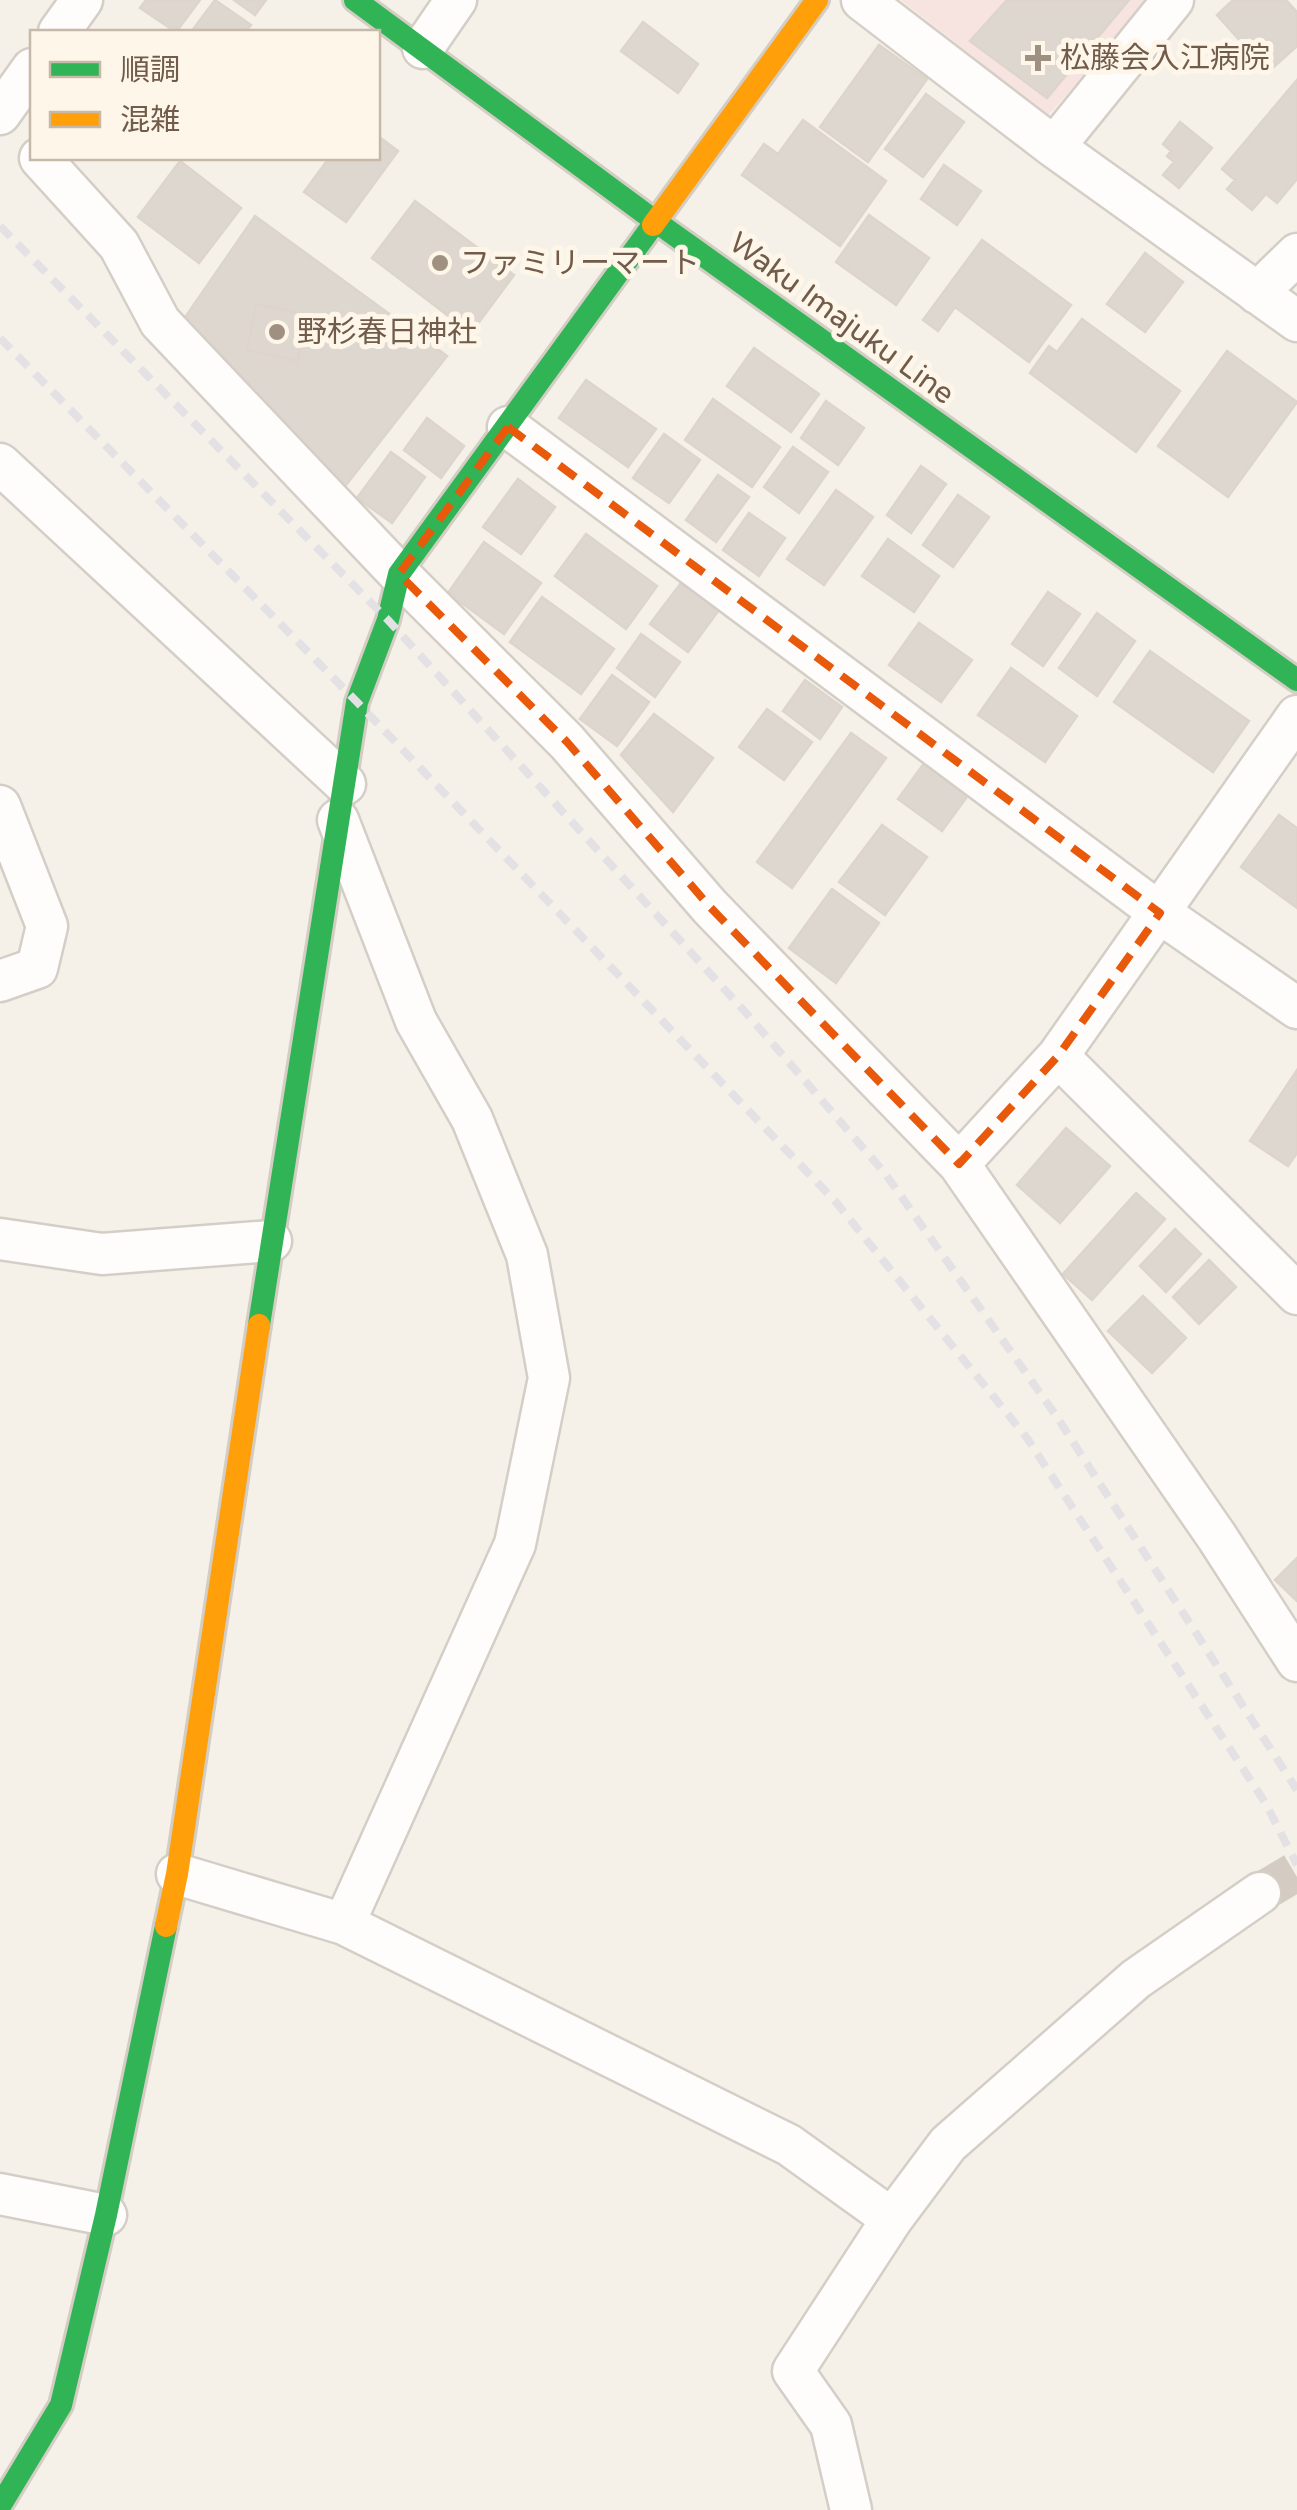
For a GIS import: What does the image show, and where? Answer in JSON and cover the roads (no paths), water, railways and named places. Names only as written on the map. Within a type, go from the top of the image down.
[{"type":"street","points":[[60,30],[82,0]]},
{"type":"street","name":"Waku Imajuku Line","points":[[355,0],[654,221],[1297,680]]},
{"type":"street","points":[[423,48],[456,0]]},
{"type":"street","points":[[0,2506],[61,2405],[106,2214],[177,1874],[270,1241],[357,702],[388,620],[399,574],[817,0]]},
{"type":"street","points":[[862,0],[1054,147],[1297,321]]},
{"type":"street","points":[[1054,147],[1174,0]]},
{"type":"street","points":[[30,72],[0,114],[30,148]]},
{"type":"street","points":[[42,160],[119,245],[160,322],[399,574],[567,742],[710,906],[958,1164],[1218,1536],[1297,1661]]},
{"type":"street","points":[[1257,292],[1297,254]]},
{"type":"street","points":[[508,427],[1160,913],[1297,1008]]},
{"type":"street","points":[[0,464],[342,801],[416,1021],[472,1119],[527,1255],[549,1378],[515,1544],[344,1924]]},
{"type":"street","points":[[958,1164],[1058,1056],[1297,716]]},
{"type":"street","points":[[0,806],[47,926],[37,968],[0,981]]},
{"type":"street","points":[[1058,1056],[1297,1294]]},
{"type":"street","points":[[0,1239],[102,1254],[270,1241]]},
{"type":"street","points":[[177,1874],[344,1924],[790,2145],[892,2218]]},
{"type":"street","points":[[851,2510],[832,2425],[793,2371],[892,2218],[948,2144],[1136,1979],[1260,1893]]},
{"type":"street","points":[[0,2194],[106,2214]]},
{"type":"tunnel","points":[[1260,1893],[1297,1871]]},
{"type":"railway","points":[[0,226],[388,620],[747,1014],[884,1172],[1057,1417],[1297,1790]]},
{"type":"railway","points":[[0,338],[357,702],[835,1201],[1027,1438],[1266,1804],[1297,1865]]},
{"type":"place","name":"松藤会入江病院","points":[[1038,58]]},
{"type":"place","name":"ファミリーマート","points":[[440,263]]},
{"type":"place","name":"野杉春日神社","points":[[277,332]]}]
